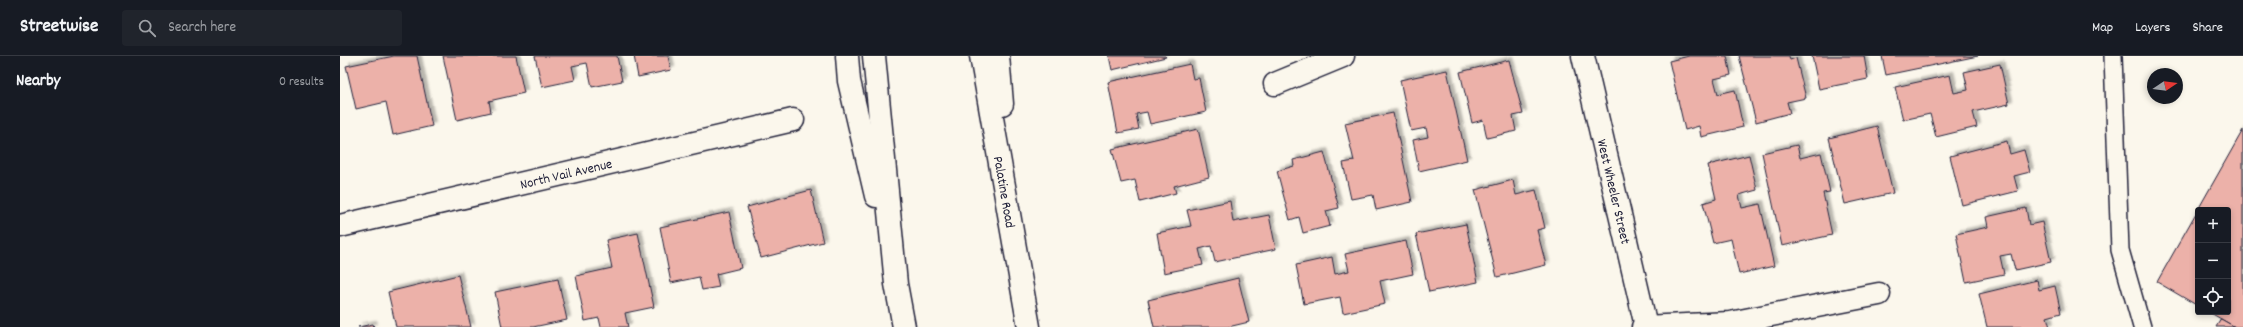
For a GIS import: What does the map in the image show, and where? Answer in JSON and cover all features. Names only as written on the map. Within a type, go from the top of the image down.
[{"type":"main road","points":[[847,56],[849,81],[896,284],[904,327]]},
{"type":"main road","points":[[874,56],[896,284]]},
{"type":"main road","name":"Palatine Road","points":[[981,56],[1029,327]]},
{"type":"main road","points":[[998,56],[1015,247]]},
{"type":"main road","points":[[1274,84],[1343,56]]},
{"type":"main road","name":"West Wheeler Street","points":[[1583,56],[1644,327]]},
{"type":"main road","name":"North Vail Avenue","points":[[340,226],[793,120]]},
{"type":"main road","points":[[1644,327],[1730,323],[1880,294]]},
{"type":"lane","points":[[2113,56],[2120,250],[2142,327]]},
{"type":"building","points":[[394,56],[417,56],[432,126],[393,135],[386,102],[356,109],[346,66]]},
{"type":"building","points":[[443,56],[516,56],[524,93],[489,101],[491,112],[457,120]]},
{"type":"building","points":[[535,56],[617,56],[622,81],[592,87],[587,63],[572,66],[575,80],[542,87]]},
{"type":"building","points":[[634,56],[668,56],[671,70],[638,77]]},
{"type":"building","points":[[1109,56],[1165,56],[1166,57],[1112,70]]},
{"type":"building","points":[[1689,56],[1727,56],[1731,75],[1714,79],[1718,94],[1735,90],[1743,127],[1701,137],[1699,126],[1685,130],[1669,61]]},
{"type":"building","points":[[1739,56],[1789,56],[1790,60],[1796,58],[1806,98],[1787,102],[1790,113],[1756,122]]},
{"type":"building","points":[[1812,56],[1864,56],[1868,79],[1819,89]]},
{"type":"building","points":[[1882,56],[1978,56],[1886,75]]},
{"type":"building","points":[[1509,60],[1523,114],[1513,116],[1516,131],[1487,138],[1483,120],[1472,123],[1460,72]]},
{"type":"building","points":[[1190,64],[1193,79],[1199,78],[1206,112],[1150,124],[1147,112],[1136,114],[1139,129],[1118,133],[1108,82]]},
{"type":"building","points":[[2000,64],[2009,104],[1973,112],[1977,127],[1936,137],[1930,114],[1903,120],[1895,87],[1950,75],[1954,93],[1968,90],[1964,72]]},
{"type":"building","points":[[1447,70],[1467,160],[1419,171],[1413,140],[1428,137],[1426,128],[1411,131],[1400,80]]},
{"type":"building","points":[[1393,113],[1412,202],[1376,210],[1373,195],[1351,199],[1343,163],[1354,161],[1345,123]]},
{"type":"building","points":[[1877,126],[1893,193],[1845,204],[1829,138]]},
{"type":"building","points":[[1198,129],[1209,177],[1174,186],[1176,193],[1140,202],[1135,180],[1121,183],[1112,149]]},
{"type":"building","points":[[2243,130],[2243,327],[2235,327],[2214,315],[2231,315],[2231,207],[2199,207]]},
{"type":"building","points":[[2007,141],[2010,154],[2024,150],[2030,172],[2014,176],[2018,191],[1962,205],[1950,156]]},
{"type":"building","points":[[1797,145],[1800,158],[1821,153],[1830,192],[1823,193],[1832,235],[1782,246],[1762,153]]},
{"type":"building","points":[[1324,152],[1339,208],[1326,211],[1330,226],[1303,233],[1299,217],[1290,220],[1277,171],[1294,166],[1293,160]]},
{"type":"building","points":[[1749,155],[1757,190],[1739,195],[1742,208],[1760,204],[1774,266],[1739,274],[1731,239],[1713,243],[1703,203],[1716,199],[1708,165]]},
{"type":"building","points":[[1513,180],[1516,195],[1536,190],[1545,228],[1537,230],[1546,265],[1497,277],[1475,190]]},
{"type":"building","points":[[811,190],[823,242],[761,258],[747,207]]},
{"type":"building","points":[[1230,201],[1233,222],[1269,215],[1276,249],[1215,262],[1211,246],[1199,249],[1203,265],[1164,273],[1157,233],[1191,226],[1187,210]]},
{"type":"building","points":[[2026,208],[2029,225],[2042,222],[2051,262],[2015,270],[2011,254],[2000,256],[2004,274],[1966,282],[1956,234],[1988,227],[1986,217]]},
{"type":"building","points":[[729,212],[741,268],[716,274],[719,287],[702,290],[699,277],[671,283],[660,227]]},
{"type":"building","points":[[2195,215],[2195,304],[2157,282]]},
{"type":"building","points":[[1466,224],[1478,282],[1429,292],[1416,234]]},
{"type":"building","points":[[638,233],[654,307],[625,313],[628,327],[601,327],[599,318],[585,321],[576,276],[612,268],[606,240]]},
{"type":"building","points":[[1406,241],[1413,274],[1380,281],[1385,304],[1343,313],[1340,297],[1304,304],[1296,265],[1332,257],[1335,274],[1349,271],[1345,254]]},
{"type":"building","points":[[458,275],[471,327],[396,327],[388,292]]},
{"type":"building","points":[[1238,278],[1249,322],[1228,327],[1154,327],[1148,300]]},
{"type":"building","points":[[558,279],[567,320],[533,327],[502,327],[495,292]]},
{"type":"building","points":[[2037,280],[2039,290],[2055,286],[2061,313],[2047,317],[2050,327],[1987,327],[1979,294]]},
{"type":"building","points":[[2221,319],[2235,327],[2216,327]]},
{"type":"building","points":[[373,324],[374,327],[358,327]]}]
